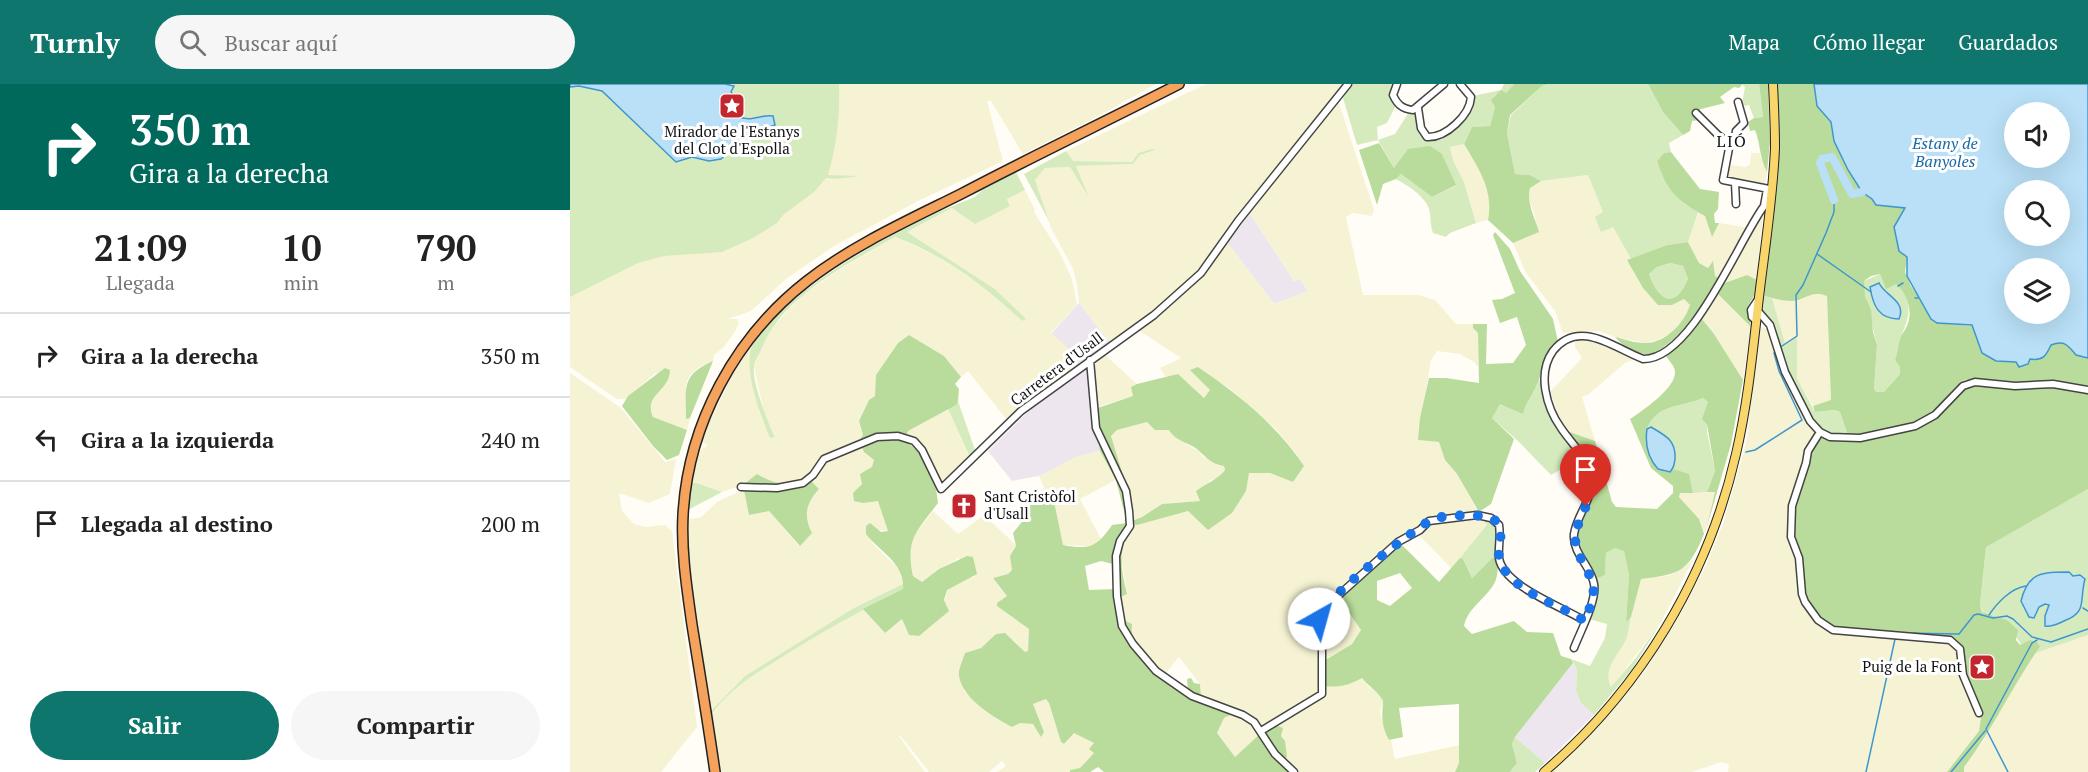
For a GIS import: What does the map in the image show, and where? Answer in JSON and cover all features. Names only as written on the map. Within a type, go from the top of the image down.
[{"type":"highway","points":[[713,772],[681,575],[678,518],[682,479],[691,440],[701,412],[725,364],[747,332],[778,299],[830,260],[895,223],[1168,84]]},
{"type":"highway","points":[[713,772],[687,584],[682,518],[689,469],[702,426],[716,392],[741,350],[784,301],[819,272],[987,180],[1179,84]]},
{"type":"main road","points":[[1544,772],[1598,720],[1640,667],[1670,620],[1697,570],[1721,509],[1736,455],[1755,330],[1761,321],[1757,310],[1775,140],[1773,84]]},
{"type":"street","name":"Carretera d'Usall","points":[[741,488],[777,488],[803,483],[824,459],[876,437],[898,436],[914,441],[922,450],[941,489],[1021,411],[1154,315],[1201,273],[1238,221],[1348,84]]},
{"type":"street","points":[[1397,84],[1393,95],[1401,107],[1413,110],[1444,84]]},
{"type":"street","points":[[1418,108],[1423,133],[1428,137],[1442,135],[1468,111],[1471,97],[1460,84]]},
{"type":"street","points":[[1738,102],[1744,123],[1730,142],[1723,180],[1769,189]]},
{"type":"street","points":[[1696,113],[1718,135],[1730,142]]},
{"type":"street","points":[[1735,183],[1736,204]]},
{"type":"street","points":[[1574,648],[1593,599],[1594,584],[1577,551],[1574,534],[1586,506],[1592,482],[1586,462],[1559,426],[1549,403],[1544,381],[1546,364],[1561,343],[1578,335],[1601,339],[1643,359],[1662,354],[1683,336],[1706,306],[1766,208]]},
{"type":"street","points":[[1759,298],[1751,310],[1752,317],[1761,321],[1772,331],[1788,380],[1810,422],[1820,432],[1830,437],[1851,439],[1914,426],[1935,415],[1963,386],[1975,382],[2015,386],[2053,384],[2088,390]]},
{"type":"street","points":[[1090,360],[1095,428],[1126,491],[1129,511],[1130,526],[1120,542],[1116,556],[1117,596],[1122,626],[1133,644],[1156,671],[1192,696],[1244,715],[1261,731],[1275,754],[1294,772]]},
{"type":"street","points":[[1820,432],[1808,451],[1791,517],[1791,537],[1799,558],[1802,594],[1805,602],[1818,620],[1833,630],[1950,640],[1959,649],[1964,675],[1979,713]]},
{"type":"street","points":[[1261,731],[1323,692],[1319,619],[1321,611],[1398,542],[1434,519],[1477,515],[1496,521],[1500,530],[1499,558],[1505,570],[1529,593],[1556,604],[1585,621]]},
{"type":"shaded area","points":[[783,84],[1156,84],[1023,154],[991,101],[987,101],[1003,161],[918,201],[834,246],[786,279],[751,311],[728,319],[737,319],[739,322],[736,330],[724,347],[714,355],[713,361],[699,367],[689,376],[686,384],[686,418],[690,418],[687,430],[653,417],[649,407],[657,372],[625,399],[617,399],[570,367],[570,87],[816,176],[838,179],[859,176],[837,177],[819,173]]},
{"type":"shaded area","points":[[1206,84],[1345,84],[1199,270],[1182,288],[1139,324],[1110,342],[1079,303],[1073,269],[1051,228],[1035,180],[1045,168],[1070,167],[1088,197],[1076,166],[1133,164],[1140,155],[1154,150],[1138,153],[1132,162],[1072,161],[1066,151]]},
{"type":"shaded area","points":[[1338,100],[1374,210],[1372,216],[1353,213],[1346,217],[1363,295],[1419,295],[1435,300],[1456,324],[1473,324],[1473,328],[1478,333],[1478,367],[1460,354],[1437,351],[1431,360],[1418,440],[1439,442],[1445,460],[1457,474],[1481,517],[1488,525],[1452,569],[1417,533],[1401,544],[1393,545],[1336,594],[1361,630],[1352,644],[1324,661],[1362,678],[1379,694],[1383,701],[1380,712],[1386,734],[1391,740],[1395,759],[1460,745],[1459,763],[1455,772],[1290,772],[1242,753],[1235,757],[1217,733],[1224,718],[1233,713],[1200,700],[1200,684],[1179,657],[1165,674],[1188,691],[1185,693],[1158,676],[1138,657],[1119,618],[1116,599],[1127,594],[1122,562],[1122,541],[1130,523],[1188,511],[1208,530],[1247,479],[1249,473],[1270,473],[1293,482],[1298,456],[1275,428],[1229,388],[1198,368],[1191,370],[1210,390],[1204,398],[1178,374],[1166,378],[1160,368],[1181,358],[1138,330],[1171,306],[1205,272],[1226,241],[1274,304],[1308,291],[1300,279],[1294,281],[1249,212]]},
{"type":"shaded area","points":[[1464,144],[1484,176],[1492,205],[1488,220],[1476,223],[1464,182],[1453,160],[1450,147]]},
{"type":"shaded area","points":[[1751,153],[1759,153],[1767,172],[1765,185],[1759,186],[1727,179],[1725,176],[1728,165],[1746,167],[1750,164]]},
{"type":"shaded area","points":[[1588,175],[1603,212],[1601,231],[1613,227],[1631,259],[1627,261],[1672,305],[1684,299],[1690,305],[1687,315],[1673,332],[1658,340],[1645,343],[1598,331],[1563,333],[1555,311],[1526,273],[1513,243],[1538,232],[1534,212],[1528,198],[1530,188],[1541,181]]},
{"type":"shaded area","points":[[1025,190],[1034,212],[1060,253],[1072,279],[1077,305],[1051,333],[1075,354],[1070,359],[1074,367],[1006,419],[968,371],[961,377],[944,356],[909,335],[898,343],[883,365],[875,396],[869,400],[859,421],[863,435],[859,441],[864,452],[874,460],[873,467],[858,489],[877,500],[880,505],[888,531],[877,530],[872,543],[899,569],[903,584],[803,640],[745,676],[709,713],[687,574],[686,520],[701,517],[717,502],[744,489],[769,511],[799,546],[806,522],[807,504],[819,489],[805,480],[792,484],[743,485],[722,492],[692,483],[698,457],[702,449],[708,445],[702,442],[708,425],[734,372],[752,344],[750,369],[760,414],[770,437],[775,437],[764,412],[754,367],[767,333],[803,295],[839,270],[895,237],[937,256],[990,291],[1022,321],[1025,319],[995,289],[907,232],[953,208],[1010,206],[1007,199]]},
{"type":"shaded area","points":[[1249,212],[1294,281],[1300,279],[1308,291],[1274,304],[1226,241]]},
{"type":"shaded area","points":[[1698,212],[1705,216],[1712,236],[1719,223],[1749,228],[1719,278],[1715,276],[1712,262],[1708,268],[1699,263],[1688,242]]},
{"type":"shaded area","points":[[1763,214],[1757,280],[1747,275],[1722,284]]},
{"type":"shaded area","points":[[1717,293],[1751,327],[1743,380],[1701,318]]},
{"type":"shaded area","points":[[1822,294],[1827,296],[1831,401],[1813,406],[1797,378],[1797,336],[1785,343],[1772,298],[1794,300]]},
{"type":"shaded area","points":[[1079,303],[1113,346],[1092,360],[1096,397],[1100,406],[1092,411],[1100,451],[1076,457],[1043,475],[1012,481],[988,451],[1031,409],[1057,390],[1052,383],[1074,367],[1070,359],[1075,354],[1051,334]]},
{"type":"shaded area","points":[[1762,327],[1768,329],[1785,381],[1809,425],[1823,437],[1819,440],[1919,637],[1948,636],[1957,645],[1981,716],[1979,731],[1947,772],[1728,772],[1729,764],[1721,762],[1692,772],[1550,772],[1583,742],[1620,703],[1646,669],[1676,622],[1706,565],[1723,524],[1747,437],[1758,334]]},
{"type":"shaded area","points":[[1579,338],[1599,340],[1634,360],[1626,362],[1589,394],[1582,397],[1595,441],[1567,431],[1550,392],[1582,358],[1575,347],[1575,342]]},
{"type":"shaded area","points":[[1103,353],[1137,384],[1131,387],[1134,396],[1100,406],[1096,397],[1092,360]]},
{"type":"shaded area","points":[[570,373],[621,408],[665,462],[676,459],[670,494],[649,503],[619,493],[622,511],[634,524],[646,527],[665,525],[672,531],[697,727],[661,772],[570,772]]},
{"type":"shaded area","points":[[948,409],[970,457],[943,486],[905,441],[908,431]]},
{"type":"shaded area","points":[[1147,422],[1170,430],[1192,448],[1198,450],[1202,456],[1219,466],[1224,466],[1225,470],[1219,478],[1210,480],[1200,501],[1162,504],[1131,521],[1111,436],[1117,430]]},
{"type":"shaded area","points":[[1100,451],[1116,480],[1080,499],[1102,541],[1091,546],[1063,545],[1055,506],[1050,501],[1039,476],[1076,457]]},
{"type":"shaded area","points":[[1715,492],[1704,534],[1699,519],[1679,497],[1680,493]]},
{"type":"shaded area","points":[[933,511],[958,534],[984,515],[1017,546],[1010,556],[1012,570],[1008,574],[993,578],[1007,596],[997,603],[997,606],[1029,629],[1028,651],[1025,653],[1015,641],[996,634],[981,648],[966,653],[964,691],[997,719],[1012,727],[1020,723],[1033,724],[1044,732],[1033,704],[1046,699],[1061,742],[1065,744],[1074,732],[1094,743],[1094,753],[1080,768],[1070,770],[1070,772],[997,772],[1006,766],[1002,761],[989,772],[929,772],[900,735],[925,772],[719,772],[710,718],[724,699],[747,678],[863,609],[885,633],[902,619],[909,635],[942,617],[947,590],[968,577],[975,577],[959,558],[922,582],[913,576],[910,549],[915,534]]},
{"type":"shaded area","points":[[1694,558],[1661,622],[1611,688],[1608,672],[1610,664],[1627,637],[1638,582],[1641,578],[1668,576],[1685,567]]},
{"type":"shaded area","points":[[2088,635],[2088,772],[1964,772],[1964,767],[1984,740],[2017,681],[2036,653]]},
{"type":"shaded area","points":[[1573,663],[1577,669],[1576,690],[1580,702],[1594,715],[1545,763],[1515,737]]},
{"type":"green space","points":[[570,84],[839,84],[837,130],[828,175],[860,176],[826,178],[814,192],[783,215],[777,223],[753,238],[722,252],[664,256],[638,263],[570,297]]},
{"type":"green space","points":[[1351,84],[1394,84],[1391,92],[1395,107],[1387,123],[1377,127],[1378,140],[1357,145],[1343,98]]},
{"type":"green space","points":[[1504,84],[1514,84],[1506,93],[1494,96],[1495,107],[1490,126],[1472,127],[1464,144],[1450,147],[1453,160],[1464,182],[1476,223],[1450,233],[1446,237],[1433,233],[1429,209],[1420,195],[1396,179],[1401,174],[1432,197],[1455,186],[1442,154],[1394,168],[1378,140],[1395,134],[1409,112],[1417,116],[1420,132],[1431,141],[1443,139],[1471,113],[1473,96],[1501,90]]},
{"type":"green space","points":[[1514,84],[1548,84],[1542,86],[1510,115],[1507,133],[1515,174],[1530,175],[1541,181],[1530,188],[1529,193],[1539,232],[1513,243],[1488,220],[1487,190],[1480,171],[1464,144],[1472,127],[1490,126],[1495,107],[1491,100],[1501,90],[1506,93]]},
{"type":"green space","points":[[1548,84],[1648,84],[1663,112],[1683,135],[1669,143],[1671,152],[1664,153],[1657,161],[1672,191],[1683,203],[1698,212],[1688,242],[1667,245],[1631,259],[1613,227],[1601,232],[1595,217],[1603,212],[1588,175],[1541,181],[1530,175],[1515,174],[1507,133],[1511,115],[1542,86]]},
{"type":"green space","points":[[1648,84],[1742,85],[1739,88],[1734,87],[1720,97],[1725,103],[1701,109],[1694,114],[1700,120],[1692,121],[1690,131],[1683,135],[1663,112]]},
{"type":"green space","points":[[1741,84],[1759,84],[1763,117],[1754,118],[1749,105],[1745,106],[1742,103],[1745,87]]},
{"type":"green space","points":[[1759,84],[1768,84],[1770,142],[1767,172],[1755,130],[1750,131],[1748,122],[1754,118],[1763,117]]},
{"type":"green space","points":[[1776,84],[1814,84],[1816,101],[1831,122],[1834,141],[1862,192],[1876,205],[1905,208],[1896,225],[1899,251],[1907,257],[1905,272],[1911,286],[1937,323],[1972,326],[1982,353],[1996,361],[2016,362],[2019,367],[2028,364],[2030,359],[2046,355],[2051,345],[2059,343],[2068,346],[2076,355],[2088,358],[2088,489],[1986,547],[1980,604],[1982,612],[2007,620],[2018,630],[2016,640],[2020,645],[2030,640],[2037,642],[2040,647],[1964,767],[1964,772],[1947,772],[1979,731],[1981,717],[1957,645],[1948,636],[1919,637],[1834,628],[1817,615],[1804,596],[1791,532],[1794,494],[1804,456],[1809,456],[1819,440],[1823,437],[1843,442],[1861,441],[1921,425],[1963,387],[1967,379],[1957,386],[1935,410],[1922,419],[1891,430],[1848,436],[1840,412],[1835,410],[1815,412],[1813,406],[1831,400],[1827,296],[1816,294],[1790,301],[1762,295]],"holes":[[[1880,274],[1886,289],[1896,284],[1906,297],[1910,312],[1895,360],[1900,367],[1900,374],[1884,392],[1876,392],[1874,389],[1877,345],[1871,310],[1865,296],[1864,281]]]},
{"type":"green space","points":[[1379,143],[1394,168],[1408,149],[1430,146],[1442,154],[1456,185],[1432,197],[1401,174],[1396,179],[1383,184],[1377,205],[1359,150]]},
{"type":"green space","points":[[1155,150],[1140,155],[1133,164],[1076,166],[1089,198],[1070,167],[1045,168],[1035,180],[1049,221],[1024,174],[1066,151],[1073,161],[1132,162],[1138,153]]},
{"type":"green space","points":[[1671,152],[1700,189],[1719,192],[1718,209],[1714,214],[1715,223],[1719,223],[1712,237],[1705,216],[1680,200],[1665,180],[1657,161],[1664,153]]},
{"type":"green space","points":[[1016,172],[1025,190],[1007,199],[1010,206],[975,224],[952,208],[907,232],[995,289],[1026,319],[1022,321],[978,284],[947,262],[895,237],[818,284],[784,314],[771,331],[754,367],[758,392],[775,437],[770,438],[754,392],[750,367],[752,345],[762,330],[812,285],[865,250],[922,220],[975,197],[982,190]]},
{"type":"green space","points":[[1495,232],[1510,249],[1520,271],[1553,319],[1558,342],[1523,414],[1500,404],[1492,418],[1514,439],[1491,504],[1479,512],[1457,474],[1445,460],[1439,442],[1418,440],[1420,418],[1429,378],[1479,383],[1478,333],[1473,328],[1473,324],[1487,324],[1486,364],[1513,363],[1526,345],[1517,317],[1500,323],[1492,300],[1502,299],[1515,293],[1493,235]]},
{"type":"green space","points":[[1688,242],[1699,263],[1708,268],[1713,261],[1715,276],[1719,278],[1682,331],[1651,355],[1640,353],[1631,350],[1615,337],[1640,343],[1659,340],[1678,326],[1690,305],[1684,299],[1672,305],[1658,305],[1643,288],[1627,260],[1667,245]],"holes":[[[1671,263],[1683,266],[1688,279],[1678,295],[1667,299],[1657,291],[1649,274],[1657,267]]]},
{"type":"green space","points":[[1672,263],[1683,266],[1688,279],[1678,296],[1667,299],[1657,291],[1649,274],[1657,267]]},
{"type":"green space","points":[[1880,274],[1885,286],[1896,284],[1902,290],[1909,309],[1895,360],[1900,367],[1900,374],[1884,392],[1876,392],[1874,389],[1877,345],[1863,287],[1864,281]]},
{"type":"green space","points":[[1747,275],[1757,280],[1755,294],[1748,306],[1751,327],[1717,293],[1722,284]]},
{"type":"green space","points":[[1762,295],[1772,298],[1785,343],[1797,336],[1797,378],[1815,412],[1835,410],[1840,412],[1848,436],[1823,432],[1812,420],[1791,381],[1760,311]]},
{"type":"green space","points":[[1701,318],[1743,380],[1731,444],[1706,530],[1715,492],[1707,492],[1715,471],[1707,424],[1702,419],[1708,402],[1703,398],[1670,408],[1651,421],[1647,429],[1665,472],[1673,469],[1689,474],[1693,493],[1680,493],[1679,497],[1699,519],[1704,534],[1688,564],[1682,569],[1674,573],[1641,579],[1631,617],[1626,622],[1629,575],[1624,551],[1615,548],[1606,553],[1605,575],[1596,579],[1579,547],[1578,535],[1593,490],[1593,480],[1588,462],[1567,431],[1595,441],[1612,502],[1616,507],[1657,509],[1673,493],[1673,486],[1651,468],[1630,419],[1670,385],[1675,370],[1666,356],[1684,341]]},
{"type":"green space","points":[[909,335],[944,356],[961,377],[955,384],[959,389],[956,405],[908,431],[905,441],[919,453],[929,468],[938,503],[919,529],[912,544],[913,576],[922,582],[939,569],[967,556],[973,557],[977,574],[947,590],[944,600],[949,611],[919,636],[909,635],[902,619],[885,633],[863,609],[903,589],[903,580],[896,565],[866,534],[866,526],[870,523],[881,532],[888,531],[878,501],[863,503],[854,501],[853,493],[862,484],[860,474],[872,467],[874,460],[864,452],[859,441],[863,435],[859,421],[869,400],[875,396],[876,375],[898,343]]},
{"type":"green space","points":[[713,361],[690,418],[686,419],[686,390],[690,377],[695,371]]},
{"type":"green space","points":[[1198,367],[1242,399],[1282,437],[1304,466],[1293,482],[1270,473],[1249,473],[1246,491],[1232,513],[1208,530],[1188,511],[1137,525],[1130,523],[1124,541],[1122,558],[1127,594],[1116,599],[1119,618],[1132,624],[1135,647],[1140,657],[1155,674],[1185,693],[1188,691],[1187,679],[1191,678],[1194,683],[1200,684],[1201,700],[1234,713],[1224,718],[1217,733],[1235,757],[1261,733],[1278,726],[1283,728],[1281,736],[1285,741],[1287,757],[1283,760],[1290,772],[1104,772],[1098,767],[1090,772],[1070,772],[1070,770],[1080,768],[1094,753],[1089,749],[1094,743],[1074,733],[1064,744],[1061,742],[1046,699],[1033,704],[1044,732],[1041,737],[1033,724],[1020,723],[1012,727],[1004,723],[980,706],[966,692],[959,676],[960,667],[965,653],[981,648],[996,634],[1005,633],[1025,652],[1028,651],[1029,629],[997,606],[997,603],[1007,596],[993,578],[1008,574],[1012,570],[1010,556],[1016,546],[1013,533],[1025,518],[1026,502],[1050,501],[1055,506],[1063,545],[1086,547],[1092,545],[1102,538],[1112,525],[1127,523],[1116,480],[1100,451],[1092,410],[1133,396],[1131,387],[1137,384],[1178,374],[1204,398],[1210,390],[1190,370]],"holes":[[[1147,422],[1155,430],[1169,430],[1175,437],[1194,447],[1213,462],[1224,466],[1225,470],[1216,479],[1196,491],[1200,501],[1162,504],[1132,521],[1125,482],[1111,436],[1117,430]],[[1101,561],[1113,564],[1115,589],[1089,590],[1085,566]]]},
{"type":"green space","points":[[665,368],[670,370],[669,378],[651,403],[653,417],[687,430],[679,455],[667,460],[622,406],[628,396]]},
{"type":"green space","points":[[1539,378],[1544,394],[1581,458],[1551,475],[1492,418],[1499,404],[1526,402],[1534,392]]},
{"type":"green space","points":[[1703,398],[1708,402],[1707,432],[1715,471],[1707,492],[1693,493],[1689,477],[1670,472],[1647,429],[1651,421],[1663,411]]},
{"type":"green space","points":[[958,401],[975,450],[970,457],[948,409]]},
{"type":"green space","points":[[757,474],[771,481],[783,483],[810,480],[819,489],[811,499],[807,510],[807,521],[812,533],[800,546],[769,511],[749,515],[743,485]]},
{"type":"green space","points":[[692,483],[722,492],[686,511],[686,500]]},
{"type":"green space","points":[[2088,489],[2088,635],[2036,653],[2040,647],[2021,645],[2007,620],[1983,612],[1980,604],[1986,546]]},
{"type":"green space","points":[[1481,517],[1494,523],[1498,529],[1498,558],[1492,558],[1472,578],[1463,559],[1460,558],[1487,525]]},
{"type":"green space","points":[[1401,544],[1439,582],[1460,558],[1463,559],[1472,578],[1492,558],[1498,558],[1495,582],[1469,613],[1464,626],[1472,634],[1514,621],[1527,632],[1553,633],[1561,656],[1571,659],[1573,663],[1515,737],[1512,744],[1517,763],[1510,772],[1455,772],[1459,763],[1459,704],[1399,708],[1403,737],[1389,740],[1383,721],[1383,701],[1362,678],[1344,685],[1324,686],[1324,661],[1352,644],[1361,630],[1336,594],[1393,545]],"holes":[[[1400,573],[1412,588],[1390,606],[1377,600],[1377,581]]]},
{"type":"green space","points":[[1615,548],[1624,550],[1629,575],[1626,621],[1631,617],[1627,637],[1610,667],[1611,687],[1635,659],[1661,622],[1633,668],[1594,715],[1580,702],[1576,690],[1577,669],[1571,659],[1590,666],[1605,638],[1607,624],[1589,619],[1598,590],[1596,579],[1605,575],[1606,553]]},
{"type":"green space","points":[[903,584],[903,589],[794,649],[750,678],[716,708],[710,718],[709,713],[745,676],[854,608]]},
{"type":"green space","points":[[1515,737],[1545,763],[1535,772],[1510,772],[1517,763],[1512,744]]},
{"type":"water","points":[[570,84],[725,84],[734,86],[731,92],[735,97],[731,104],[739,117],[749,119],[773,116],[775,125],[745,136],[721,159],[709,161],[692,157],[676,162],[602,91],[579,86],[570,87]]},
{"type":"water","name":"Estany de Banyoles","points":[[1814,84],[2088,84],[2088,358],[2076,355],[2068,346],[2059,343],[2051,345],[2046,355],[2041,358],[2030,359],[2028,364],[2019,367],[2016,362],[1996,361],[1982,353],[1972,325],[1937,323],[1931,319],[1907,276],[1907,257],[1899,251],[1894,227],[1905,208],[1876,205],[1862,192],[1834,141],[1831,122],[1817,106]]},
{"type":"water","points":[[1879,283],[1898,303],[1901,313],[1899,319],[1886,317],[1875,305],[1870,287]]},
{"type":"water","points":[[1651,427],[1665,436],[1674,447],[1674,466],[1670,472],[1658,469],[1650,455],[1646,434],[1647,429]]},
{"type":"water","points":[[2051,572],[2069,572],[2073,576],[2080,575],[2085,579],[2080,610],[2077,614],[2055,625],[2045,626],[2045,616],[2049,605],[2045,604],[2039,607],[2034,618],[2029,617],[2021,601],[2032,579]]},
{"type":"waterway","points":[[1834,200],[1820,163],[1822,159],[1832,157],[1852,194],[1862,192]]},
{"type":"waterway","points":[[1779,348],[1797,336],[1796,295],[1803,285],[1826,233],[1834,212],[1834,200]]},
{"type":"waterway","points":[[1817,254],[1871,292]]},
{"type":"waterway","points":[[1898,286],[1903,283]]},
{"type":"waterway","points":[[1746,452],[1755,450],[1802,420],[1779,371],[1774,353],[1776,352]]},
{"type":"waterway","points":[[1989,615],[2005,597],[2020,587],[2026,586]]},
{"type":"waterway","points":[[2083,608],[2088,611]]},
{"type":"waterway","points":[[1904,633],[1959,634],[1974,615],[1978,614],[1993,618],[2007,616],[2032,637],[2051,642],[2088,629]]},
{"type":"waterway","points":[[1866,772],[1895,639]]},
{"type":"waterway","points":[[2008,772],[1986,729],[2032,643],[2037,640]]},
{"type":"waterway","points":[[1951,772],[1985,731]]},
{"type":"place","name":"Mirador de l'Estanys del Clot d'Espolla","points":[[732,106]]},
{"type":"place","name":"Sant Cristòfol d'Usall","points":[[964,506]]},
{"type":"place","name":"Puig de la Font","points":[[1982,667]]},
{"type":"district","name":"LIÓ","points":[[1732,141]]},
{"type":"route","points":[[1319,619],[1321,611],[1342,590],[1398,542],[1420,530],[1429,521],[1477,515],[1496,521],[1500,530],[1499,558],[1505,570],[1521,587],[1585,621],[1595,591],[1591,573],[1574,543],[1574,534],[1586,506]]}]
